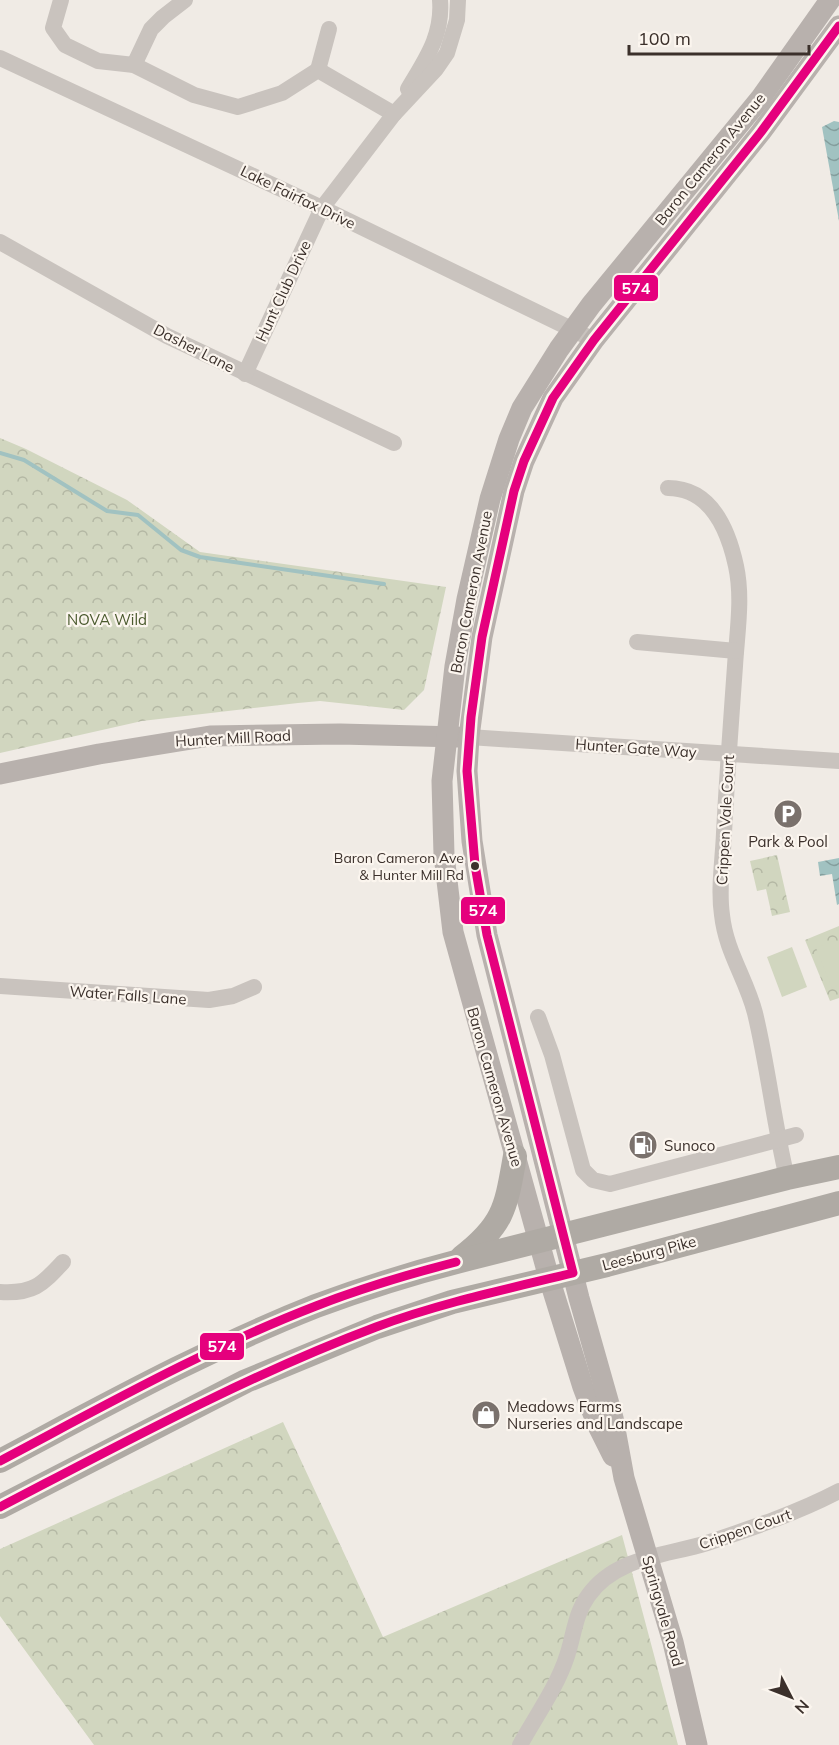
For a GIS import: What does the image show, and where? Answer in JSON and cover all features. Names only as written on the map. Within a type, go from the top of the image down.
[{"type":"highway","points":[[456,1262],[482,1242],[502,1214],[515,1156]]},
{"type":"highway","points":[[0,1461],[163,1375],[317,1306],[456,1262],[538,1240],[839,1167]]},
{"type":"highway","name":"Leesburg Pike","points":[[0,1507],[204,1401],[257,1376],[377,1326],[452,1302],[573,1273],[839,1203]]},
{"type":"main road","name":"Baron Cameron Avenue","points":[[549,1278],[477,1026],[453,932],[444,855],[442,781],[455,666],[467,599],[496,475],[522,408],[573,329],[760,99],[830,0]]},
{"type":"main road","name":"Baron Cameron Avenue","points":[[573,1273],[487,935],[472,841],[467,771],[469,737],[482,638],[514,491],[524,461],[553,398],[594,340],[761,132],[839,26]]},
{"type":"main road","name":"Hunter Mill Road","points":[[0,774],[129,748],[210,736],[469,737]]},
{"type":"main road","name":"Springvale Road","points":[[573,1273],[613,1418],[624,1478],[673,1642],[697,1745]]},
{"type":"main road","name":"Springvale Road","points":[[549,1278],[583,1387],[597,1424],[624,1478]]},
{"type":"street","points":[[61,0],[52,28],[65,45],[98,62],[134,65],[195,95],[238,107],[282,93],[318,70],[328,29]]},
{"type":"street","points":[[134,65],[151,29],[185,0]]},
{"type":"street","points":[[394,114],[438,33],[440,0]]},
{"type":"street","points":[[394,114],[436,69],[447,53],[457,20],[458,0]]},
{"type":"street","name":"Lake Fairfax Drive","points":[[0,58],[322,208],[594,340]]},
{"type":"street","points":[[318,70],[394,114]]},
{"type":"street","name":"Hunt Club Drive","points":[[245,374],[322,208],[394,114]]},
{"type":"street","name":"Dasher Lane","points":[[0,242],[168,336],[394,443]]},
{"type":"street","name":"Crippen Vale Court","points":[[668,488],[680,488],[692,492],[711,506],[722,526],[736,567],[739,591],[721,913],[728,948],[747,989],[755,1016],[777,1138],[787,1178]]},
{"type":"street","points":[[638,642],[736,651]]},
{"type":"street","name":"Hunter Gate Way","points":[[469,737],[839,761]]},
{"type":"street","name":"Water Falls Lane","points":[[0,986],[209,1000],[233,996],[254,987]]},
{"type":"street","points":[[538,1017],[552,1055],[583,1170],[593,1180],[610,1184],[777,1138],[796,1135]]},
{"type":"street","points":[[0,1292],[23,1292],[38,1286],[63,1262]]},
{"type":"street","name":"Crippen Court","points":[[520,1745],[567,1656],[576,1617],[588,1595],[601,1581],[614,1571],[648,1558],[704,1544],[766,1523],[839,1491]]},
{"type":"green space","name":"NOVA Wild","points":[[0,438],[127,500],[200,552],[446,587],[424,690],[404,710],[320,701],[298,703],[142,721],[0,753]]},
{"type":"green space","points":[[777,855],[790,912],[772,916],[766,889],[757,891],[750,861]]},
{"type":"green space","points":[[839,926],[839,998],[830,1001],[805,940]]},
{"type":"green space","points":[[834,941],[839,954],[839,985],[832,988],[816,948]]},
{"type":"green space","points":[[792,947],[807,987],[782,997],[767,957]]},
{"type":"green space","points":[[283,1422],[383,1637],[622,1535],[678,1745],[94,1745],[0,1616],[0,1549]]},
{"type":"water","points":[[834,121],[839,122],[839,221],[822,127]]},
{"type":"water","points":[[839,858],[839,904],[837,905],[832,874],[820,876],[818,862]]},
{"type":"waterway","points":[[0,453],[24,460],[107,511],[138,515],[181,550],[200,557],[384,584]]},
{"type":"transit line","name":"574","points":[[0,1507],[185,1411],[328,1346],[424,1311],[573,1273],[487,935],[475,865],[467,771],[471,717],[482,637],[514,491],[524,461],[553,398],[594,340],[761,132],[839,26]]},
{"type":"transit line","name":"574","points":[[0,1461],[156,1379],[275,1322],[368,1287],[456,1262]]},
{"type":"place","name":"Park & Pool","points":[[788,814]]},
{"type":"place","name":"Baron Cameron Ave & Hunter Mill Rd","points":[[475,866]]},
{"type":"place","name":"Sunoco","points":[[643,1145]]},
{"type":"place","name":"Meadows Farms Nurseries and Landscape","points":[[486,1415]]}]
